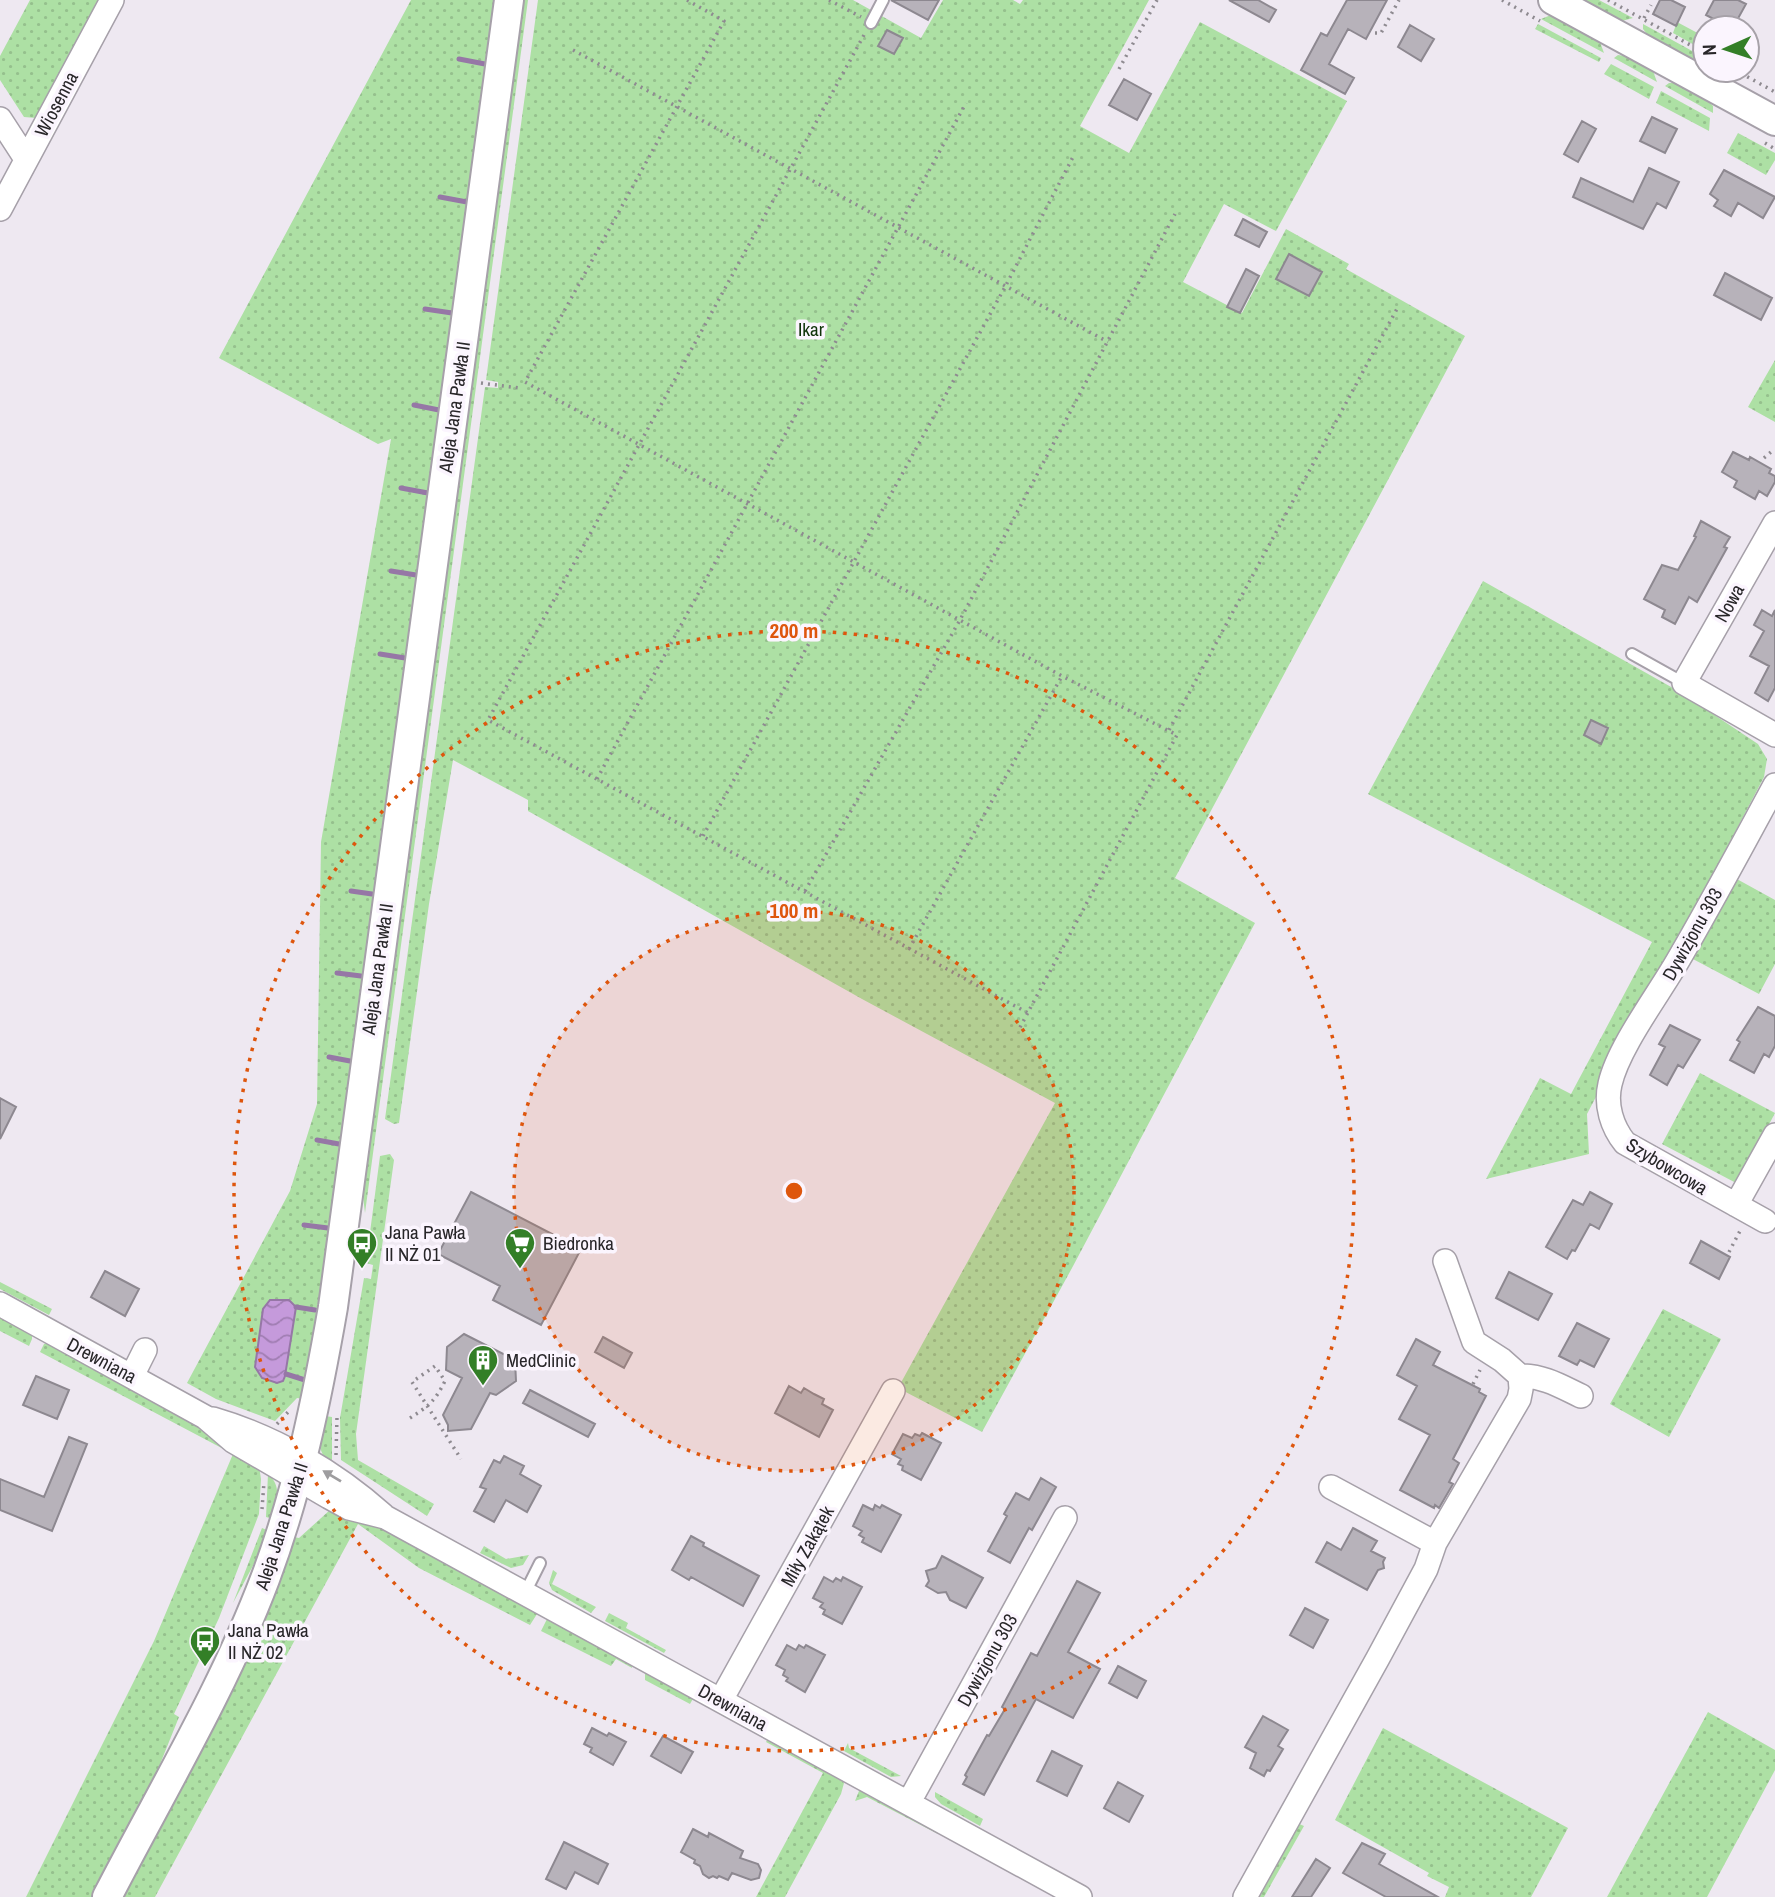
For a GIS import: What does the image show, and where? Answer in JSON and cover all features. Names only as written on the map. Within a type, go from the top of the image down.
[{"type":"street","name":"Wiosenna","points":[[0,209],[112,0]]},
{"type":"street","name":"Aleja Jana Pawła II","points":[[107,1897],[189,1743],[240,1639],[273,1556],[300,1469],[333,1307],[509,0]]},
{"type":"street","points":[[1553,0],[1775,121]]},
{"type":"street","points":[[0,119],[26,159]]},
{"type":"street","name":"Nowa","points":[[1684,683],[1775,523]]},
{"type":"street","points":[[1684,683],[1775,735]]},
{"type":"street","name":"Dywizjonu 303","points":[[1610,1083],[1628,1045],[1775,785]]},
{"type":"street","name":"Szybowcowa","points":[[1610,1083],[1608,1099],[1614,1129],[1625,1143],[1765,1221]]},
{"type":"street","points":[[1736,1205],[1775,1135]]},
{"type":"street","points":[[1445,1261],[1474,1342],[1502,1360],[1520,1376],[1537,1376],[1581,1396]]},
{"type":"street","name":"Drewniana","points":[[0,1304],[205,1417],[242,1428],[300,1469],[358,1492],[386,1517],[1080,1897]]},
{"type":"street","points":[[132,1376],[145,1350]]},
{"type":"street","points":[[1245,1897],[1402,1614],[1426,1569],[1435,1543],[1519,1399],[1520,1376]]},
{"type":"street","name":"Miły Zakątek","points":[[721,1700],[893,1391]]},
{"type":"street","points":[[1331,1487],[1435,1543]]},
{"type":"street","name":"Dywizjonu 303","points":[[909,1802],[1065,1518]]},
{"type":"lane","points":[[871,23],[883,0]]},
{"type":"lane","points":[[1632,654],[1684,683]]},
{"type":"lane","points":[[525,1593],[540,1563]]},
{"type":"path","points":[[687,0],[724,21],[525,382],[1062,676],[1177,735],[1018,1031]]},
{"type":"path","points":[[829,0],[871,23],[488,720],[1028,1013]]},
{"type":"path","points":[[1119,69],[1157,0]]},
{"type":"path","points":[[1376,33],[1381,33],[1399,0]]},
{"type":"path","points":[[1608,0],[1691,45]]},
{"type":"path","points":[[1643,19],[1651,5]]},
{"type":"path","points":[[573,50],[1108,342]]},
{"type":"path","points":[[597,779],[966,103]]},
{"type":"path","points":[[703,836],[1005,287],[1073,157]]},
{"type":"path","points":[[805,891],[960,620],[1175,214]]},
{"type":"path","points":[[1168,730],[1398,307]]},
{"type":"path","points":[[481,383],[519,388]]},
{"type":"path","points":[[1764,458],[1772,452],[1775,453]]},
{"type":"path","points":[[909,950],[1062,676]]},
{"type":"path","points":[[410,1418],[428,1407],[435,1400],[445,1381],[435,1366],[412,1382],[428,1407],[461,1459]]},
{"type":"green space","points":[[30,0],[100,0],[36,118],[24,117],[0,80],[0,56]]},
{"type":"green space","points":[[411,0],[496,0],[317,1319],[304,1399],[297,1398],[275,1421],[216,1399],[187,1383],[290,1191],[317,1104],[321,842],[391,439],[378,444],[219,358]]},
{"type":"green space","points":[[521,0],[528,0],[365,1213],[361,1180]]},
{"type":"green space","name":"Ikar","points":[[538,0],[853,0],[921,38],[943,0],[1013,0],[1020,4],[1023,0],[1149,0],[1080,126],[1129,153],[1200,22],[1347,101],[1276,231],[1224,204],[1183,282],[1242,313],[1286,229],[1349,264],[1346,269],[1465,336],[1175,878],[1255,923],[982,1432],[898,1388],[1055,1103],[862,999],[528,811],[528,800],[453,760],[429,904],[399,1123],[394,1124],[385,1119],[485,387],[498,388],[498,382],[486,380]]},
{"type":"green space","points":[[1584,0],[1599,0],[1633,18],[1622,21]]},
{"type":"green space","points":[[1551,15],[1600,42],[1604,53],[1541,19]]},
{"type":"green space","points":[[1677,22],[1691,30],[1691,43],[1673,33]]},
{"type":"green space","points":[[1538,24],[1601,58],[1599,62],[1535,29]]},
{"type":"green space","points":[[1643,24],[1691,50],[1691,58],[1647,34]]},
{"type":"green space","points":[[1618,55],[1653,71],[1657,82],[1614,58]]},
{"type":"green space","points":[[1611,64],[1654,87],[1649,99],[1604,74]]},
{"type":"green space","points":[[1675,83],[1709,102],[1713,106],[1713,113],[1665,86]]},
{"type":"green space","points":[[1661,91],[1710,118],[1709,131],[1656,103]]},
{"type":"green space","points":[[1738,133],[1775,153],[1775,160],[1766,175],[1727,153]]},
{"type":"green space","points":[[1775,360],[1775,422],[1748,407]]},
{"type":"green space","points":[[1483,581],[1680,692],[1758,744],[1767,759],[1764,777],[1587,1114],[1589,1154],[1486,1179],[1540,1078],[1571,1094],[1652,942],[1368,794]]},
{"type":"green space","points":[[1735,878],[1775,900],[1775,964],[1759,994],[1691,958]]},
{"type":"green space","points":[[1700,1073],[1775,1113],[1738,1184],[1662,1144]]},
{"type":"green space","points":[[390,1154],[394,1160],[356,1434],[358,1460],[434,1504],[427,1516],[341,1460],[340,1418],[364,1278],[371,1279],[373,1265],[366,1263],[380,1156]]},
{"type":"green space","points":[[0,1282],[52,1309],[49,1315],[0,1289]]},
{"type":"green space","points":[[1663,1309],[1721,1339],[1669,1437],[1610,1404]]},
{"type":"green space","points":[[0,1314],[32,1331],[29,1346],[0,1331]]},
{"type":"green space","points":[[50,1342],[198,1426],[259,1466],[261,1479],[259,1514],[219,1618],[174,1714],[179,1717],[146,1799],[93,1897],[26,1897],[154,1641],[233,1454],[40,1352],[44,1344]]},
{"type":"green space","points":[[325,1416],[332,1417],[332,1465],[320,1448]]},
{"type":"green space","points":[[268,1474],[277,1489],[273,1519],[266,1517]]},
{"type":"green space","points":[[331,1509],[435,1554],[536,1608],[537,1614],[530,1625],[419,1568],[358,1524],[155,1897],[123,1897],[226,1704],[262,1623],[294,1537],[299,1538]]},
{"type":"green space","points":[[262,1528],[269,1531],[264,1545],[233,1603]]},
{"type":"green space","points":[[484,1546],[506,1559],[529,1555],[523,1565],[511,1568],[480,1553]]},
{"type":"green space","points":[[553,1570],[557,1573],[552,1584],[596,1607],[591,1613],[552,1590],[549,1583]]},
{"type":"green space","points":[[609,1613],[628,1623],[626,1628],[666,1650],[664,1653],[605,1621]]},
{"type":"green space","points":[[554,1618],[631,1660],[632,1668],[616,1659],[611,1666],[541,1631],[547,1619]]},
{"type":"green space","points":[[645,1671],[695,1695],[690,1704],[645,1680]]},
{"type":"green space","points":[[1708,1712],[1775,1750],[1775,1770],[1707,1897],[1607,1897]]},
{"type":"green space","points":[[1383,1728],[1568,1828],[1531,1897],[1445,1897],[1449,1887],[1427,1876],[1429,1873],[1335,1820]]},
{"type":"green space","points":[[769,1737],[835,1772],[844,1783],[841,1794],[785,1897],[756,1897],[823,1773],[766,1742]]},
{"type":"green space","points":[[848,1743],[849,1748],[901,1776],[891,1777],[844,1751]]},
{"type":"green space","points":[[859,1791],[873,1792],[937,1828],[938,1834],[867,1797],[855,1801]]},
{"type":"green space","points":[[935,1792],[983,1819],[980,1826],[941,1804],[935,1797]]},
{"type":"green space","points":[[1297,1823],[1304,1826],[1264,1897],[1255,1897]]},
{"type":"water","points":[[270,1300],[289,1300],[296,1307],[285,1376],[283,1381],[277,1383],[262,1378],[255,1367],[263,1309]]},
{"type":"building","points":[[891,0],[939,0],[928,20]]},
{"type":"building","points":[[1229,0],[1258,0],[1276,10],[1269,22]]},
{"type":"building","points":[[1347,0],[1387,0],[1366,39],[1348,29],[1329,64],[1354,78],[1345,94],[1301,70],[1321,33],[1327,36]]},
{"type":"building","points":[[1660,0],[1671,0],[1685,7],[1676,26],[1653,14]]},
{"type":"building","points":[[1714,0],[1738,0],[1746,4],[1740,14],[1707,14]]},
{"type":"building","points":[[1410,25],[1434,39],[1421,61],[1398,47]]},
{"type":"building","points":[[887,30],[903,38],[894,54],[878,46]]},
{"type":"building","points":[[1124,79],[1151,94],[1137,120],[1109,105]]},
{"type":"building","points":[[1652,117],[1677,129],[1665,153],[1640,141]]},
{"type":"building","points":[[1582,121],[1596,129],[1578,162],[1564,154]]},
{"type":"building","points":[[1649,168],[1679,182],[1666,208],[1657,203],[1643,229],[1573,197],[1581,178],[1633,202]]},
{"type":"building","points":[[1724,170],[1775,197],[1763,218],[1738,203],[1731,216],[1714,206],[1718,200],[1710,194]]},
{"type":"building","points":[[1243,219],[1267,232],[1259,247],[1235,235]]},
{"type":"building","points":[[1289,254],[1322,272],[1309,296],[1276,279]]},
{"type":"building","points":[[1246,269],[1259,276],[1240,313],[1227,307]]},
{"type":"building","points":[[1725,273],[1772,298],[1761,320],[1714,295]]},
{"type":"building","points":[[1733,452],[1749,460],[1750,457],[1771,469],[1769,473],[1775,476],[1775,482],[1767,496],[1759,491],[1755,499],[1734,487],[1737,481],[1722,472]]},
{"type":"building","points":[[1701,521],[1730,537],[1724,547],[1727,548],[1697,602],[1689,597],[1675,624],[1662,617],[1665,610],[1644,599],[1662,565],[1678,570],[1696,537],[1694,536]]},
{"type":"building","points":[[1762,610],[1772,616],[1775,610],[1775,688],[1768,701],[1755,693],[1769,666],[1750,656],[1764,631],[1754,625]]},
{"type":"building","points":[[1591,720],[1608,728],[1601,744],[1584,735]]},
{"type":"building","points":[[1758,1007],[1775,1016],[1775,1046],[1769,1057],[1764,1054],[1754,1073],[1730,1060],[1740,1042],[1737,1040]]},
{"type":"building","points":[[1670,1025],[1700,1040],[1683,1068],[1678,1065],[1667,1085],[1650,1075],[1665,1047],[1659,1044]]},
{"type":"building","points":[[0,1098],[16,1107],[0,1139]]},
{"type":"building","name":"Biedronka","points":[[471,1192],[581,1249],[541,1325],[493,1300],[500,1286],[438,1254]]},
{"type":"building","points":[[1590,1192],[1612,1204],[1599,1229],[1590,1224],[1575,1251],[1572,1250],[1567,1259],[1546,1247],[1573,1200],[1583,1205]]},
{"type":"building","points":[[1701,1241],[1730,1257],[1719,1279],[1690,1263]]},
{"type":"building","points":[[105,1271],[139,1289],[125,1316],[91,1297]]},
{"type":"building","points":[[1509,1272],[1552,1294],[1538,1320],[1496,1298]]},
{"type":"building","points":[[1577,1323],[1609,1339],[1594,1367],[1580,1360],[1577,1365],[1559,1356]]},
{"type":"building","name":"MedClinic","points":[[464,1334],[515,1360],[516,1381],[496,1395],[490,1393],[471,1429],[448,1431],[443,1415],[462,1378],[446,1370],[447,1347]]},
{"type":"building","points":[[603,1337],[632,1353],[624,1368],[595,1352]]},
{"type":"building","points":[[1416,1339],[1440,1352],[1433,1365],[1480,1389],[1479,1392],[1486,1396],[1453,1459],[1459,1463],[1449,1482],[1453,1484],[1439,1508],[1400,1490],[1430,1435],[1399,1419],[1417,1386],[1397,1375]]},
{"type":"building","points":[[36,1376],[69,1390],[57,1419],[23,1405]]},
{"type":"building","points":[[789,1386],[801,1393],[804,1388],[824,1399],[822,1404],[833,1410],[819,1437],[775,1413]]},
{"type":"building","points":[[530,1390],[595,1424],[588,1437],[523,1403]]},
{"type":"building","points":[[922,1433],[941,1443],[921,1480],[902,1470],[903,1466],[898,1464],[901,1459],[892,1454],[903,1434],[912,1438],[915,1434],[920,1436]]},
{"type":"building","points":[[69,1437],[87,1444],[52,1531],[0,1510],[0,1479],[44,1497]]},
{"type":"building","points":[[504,1456],[524,1466],[520,1474],[541,1486],[527,1512],[506,1500],[494,1522],[474,1511],[486,1489],[480,1487],[494,1460],[500,1463]]},
{"type":"building","points":[[1041,1478],[1056,1487],[1010,1563],[988,1551],[1016,1493],[1029,1500]]},
{"type":"building","points":[[863,1505],[873,1510],[875,1505],[880,1508],[882,1505],[901,1515],[881,1552],[862,1542],[864,1538],[859,1535],[862,1531],[853,1526]]},
{"type":"building","points":[[1353,1528],[1377,1541],[1371,1551],[1385,1558],[1384,1568],[1378,1570],[1367,1590],[1316,1562],[1327,1542],[1341,1550]]},
{"type":"building","points":[[691,1536],[704,1543],[703,1546],[759,1576],[743,1606],[691,1577],[689,1580],[672,1570]]},
{"type":"building","points":[[942,1556],[983,1578],[966,1608],[950,1600],[946,1592],[938,1593],[926,1586],[929,1581],[926,1571],[936,1568]]},
{"type":"building","points":[[824,1577],[833,1582],[836,1578],[841,1581],[843,1577],[862,1587],[842,1624],[823,1614],[825,1610],[820,1607],[823,1603],[813,1598]]},
{"type":"building","points":[[1077,1581],[1100,1593],[1068,1652],[1100,1669],[1073,1718],[1036,1699],[984,1795],[963,1784],[967,1777],[965,1775],[1005,1709],[1002,1707],[1031,1653],[1037,1656]]},
{"type":"building","points":[[1305,1608],[1328,1620],[1313,1648],[1290,1635]]},
{"type":"building","points":[[787,1645],[796,1650],[799,1645],[804,1648],[806,1645],[825,1655],[805,1692],[786,1681],[788,1678],[783,1675],[785,1670],[776,1665]]},
{"type":"building","points":[[1118,1666],[1146,1681],[1137,1698],[1109,1683]]},
{"type":"building","points":[[1263,1716],[1288,1730],[1278,1746],[1283,1749],[1264,1776],[1250,1768],[1256,1753],[1245,1747]]},
{"type":"building","points":[[592,1728],[626,1742],[613,1765],[590,1752],[592,1748],[584,1744]]},
{"type":"building","points":[[663,1736],[693,1752],[681,1773],[651,1756]]},
{"type":"building","points":[[1052,1751],[1082,1766],[1067,1796],[1037,1781]]},
{"type":"building","points":[[1118,1782],[1143,1796],[1129,1822],[1104,1808]]},
{"type":"building","points":[[693,1829],[708,1837],[709,1833],[743,1851],[740,1858],[758,1864],[761,1870],[759,1878],[751,1880],[732,1873],[728,1880],[719,1876],[709,1878],[703,1874],[700,1866],[694,1863],[695,1860],[681,1852]]},
{"type":"building","points":[[564,1842],[608,1864],[598,1884],[575,1872],[566,1889],[546,1879]]},
{"type":"building","points":[[1362,1843],[1385,1854],[1379,1864],[1438,1897],[1386,1897],[1343,1873]]},
{"type":"building","points":[[1316,1859],[1330,1868],[1311,1897],[1292,1897]]},
{"type":"waterway","points":[[459,59],[485,64]]},
{"type":"waterway","points":[[440,197],[467,202]]},
{"type":"waterway","points":[[425,309],[452,313]]},
{"type":"waterway","points":[[414,405],[439,410]]},
{"type":"waterway","points":[[401,488],[428,493]]},
{"type":"waterway","points":[[391,571],[416,575]]},
{"type":"waterway","points":[[380,654],[405,658]]},
{"type":"waterway","points":[[351,891],[372,894]]},
{"type":"waterway","points":[[337,973],[361,976]]},
{"type":"waterway","points":[[329,1057],[350,1061]]},
{"type":"waterway","points":[[317,1140],[339,1144]]},
{"type":"waterway","points":[[304,1225],[328,1228]]},
{"type":"waterway","points":[[296,1307],[315,1310]]},
{"type":"waterway","points":[[286,1374],[305,1380]]},
{"type":"place","name":"Jana Pawła II NŻ 01","points":[[362,1270]]},
{"type":"place","name":"Biedronka","points":[[520,1270]]},
{"type":"place","name":"MedClinic","points":[[483,1387]]},
{"type":"place","name":"Jana Pawła II NŻ 02","points":[[205,1668]]}]
